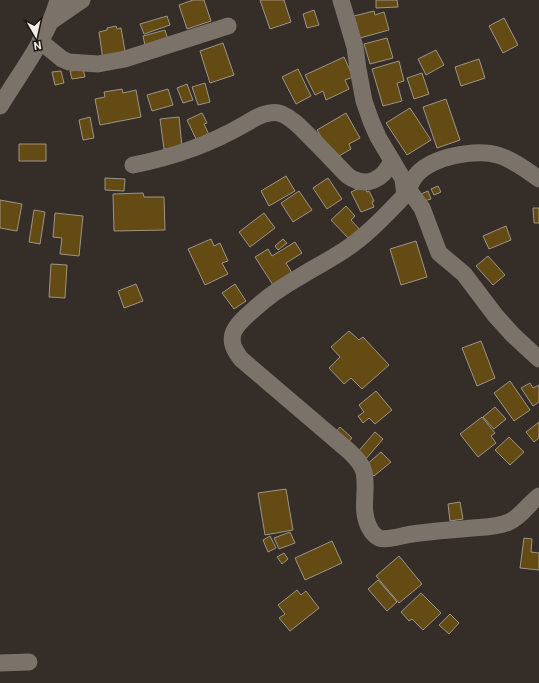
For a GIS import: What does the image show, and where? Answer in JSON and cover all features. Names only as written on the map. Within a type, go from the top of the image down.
[{"type":"street","points":[[0,106],[40,41],[55,12],[58,0]]},
{"type":"street","points":[[50,22],[82,0]]},
{"type":"street","points":[[341,0],[355,48],[360,81],[371,121],[403,179],[407,192],[422,208],[439,253],[464,274],[494,315],[539,359]]},
{"type":"street","points":[[40,41],[62,59],[69,62],[98,64],[125,59],[228,26]]},
{"type":"street","points":[[133,165],[187,152],[214,140],[257,117],[272,112],[280,113],[289,117],[348,176],[356,181],[362,183],[375,180],[394,163]]},
{"type":"street","points":[[394,163],[408,169],[429,165],[451,156],[477,152],[499,154],[518,163],[539,179]]},
{"type":"street","points":[[429,165],[417,175],[407,192],[357,241],[326,262],[285,285],[260,303],[242,320],[233,332],[232,341],[234,350],[241,359],[356,458],[364,472],[365,505],[368,523],[374,534],[379,538],[386,539],[422,533],[493,527],[508,523],[518,518],[539,496]]},
{"type":"street","points":[[0,663],[29,662]]},
{"type":"building","points":[[193,0],[204,0],[211,21],[187,29],[179,5]]},
{"type":"building","points":[[260,0],[284,0],[291,22],[270,29]]},
{"type":"building","points":[[376,0],[397,0],[398,7],[376,8]]},
{"type":"building","points":[[314,10],[319,25],[307,28],[303,14]]},
{"type":"building","points":[[374,11],[375,15],[384,12],[389,30],[360,38],[354,16]]},
{"type":"building","points":[[167,16],[170,25],[144,34],[140,24]]},
{"type":"building","points":[[504,18],[518,45],[503,53],[489,26]]},
{"type":"building","points":[[116,26],[117,29],[121,28],[126,56],[103,60],[99,32]]},
{"type":"building","points":[[165,30],[169,44],[146,50],[143,36]]},
{"type":"building","points":[[387,38],[393,58],[370,64],[364,44]]},
{"type":"building","points":[[223,43],[234,75],[210,83],[200,51]]},
{"type":"building","points":[[436,50],[444,65],[426,75],[418,59]]},
{"type":"building","points":[[344,57],[353,77],[345,80],[349,89],[326,100],[323,91],[315,95],[305,75]]},
{"type":"building","points":[[479,59],[485,78],[461,86],[455,67]]},
{"type":"building","points":[[399,61],[404,81],[397,83],[402,101],[383,106],[372,69]]},
{"type":"building","points":[[83,69],[85,77],[72,79],[70,71]]},
{"type":"building","points":[[298,69],[311,96],[296,104],[282,77]]},
{"type":"building","points":[[61,71],[64,83],[55,85],[52,72]]},
{"type":"building","points":[[422,73],[429,94],[414,99],[407,78]]},
{"type":"building","points":[[205,83],[210,102],[198,105],[192,87]]},
{"type":"building","points":[[187,84],[193,100],[183,103],[177,88]]},
{"type":"building","points":[[122,89],[123,93],[136,90],[141,117],[100,125],[95,99],[105,97],[104,92]]},
{"type":"building","points":[[168,89],[173,105],[152,111],[147,95]]},
{"type":"building","points":[[446,99],[460,140],[437,148],[423,107]]},
{"type":"building","points":[[410,108],[431,140],[407,155],[386,123]]},
{"type":"building","points":[[202,113],[207,123],[204,124],[210,137],[198,143],[187,120]]},
{"type":"building","points":[[346,113],[360,138],[349,144],[351,149],[334,159],[317,130]]},
{"type":"building","points":[[90,117],[94,138],[83,140],[79,120]]},
{"type":"building","points":[[179,117],[182,147],[164,149],[160,119]]},
{"type":"building","points":[[19,144],[46,144],[46,161],[19,161]]},
{"type":"building","points":[[286,176],[295,191],[269,206],[261,191]]},
{"type":"building","points":[[105,178],[125,179],[124,191],[105,190]]},
{"type":"building","points":[[328,178],[342,199],[327,209],[313,188]]},
{"type":"building","points":[[364,186],[367,192],[369,191],[374,201],[372,202],[374,207],[361,212],[351,192]]},
{"type":"building","points":[[438,186],[441,192],[434,195],[431,189]]},
{"type":"building","points":[[299,191],[312,210],[293,222],[281,203]]},
{"type":"building","points":[[428,191],[431,199],[424,201],[421,194]]},
{"type":"building","points":[[143,193],[144,197],[164,197],[165,230],[114,231],[113,194]]},
{"type":"building","points":[[0,200],[22,204],[17,231],[0,228]]},
{"type":"building","points":[[346,206],[355,216],[351,220],[361,231],[350,240],[331,220]]},
{"type":"building","points":[[533,208],[539,208],[539,223],[534,223]]},
{"type":"building","points":[[34,210],[45,212],[40,244],[29,242]]},
{"type":"building","points":[[55,213],[83,216],[79,256],[60,254],[62,238],[53,237]]},
{"type":"building","points":[[264,213],[275,228],[250,247],[239,232]]},
{"type":"building","points":[[506,226],[511,240],[489,249],[483,236]]},
{"type":"building","points":[[211,239],[214,246],[220,243],[228,261],[222,263],[228,274],[205,285],[188,249]]},
{"type":"building","points":[[283,239],[287,243],[278,250],[275,246]]},
{"type":"building","points":[[416,241],[427,277],[401,285],[390,249]]},
{"type":"building","points":[[295,242],[302,253],[286,263],[292,273],[273,285],[255,257],[268,249],[272,256]]},
{"type":"building","points":[[488,256],[505,275],[493,285],[476,266]]},
{"type":"building","points":[[51,264],[67,265],[65,298],[49,297]]},
{"type":"building","points":[[136,284],[143,301],[124,308],[118,291]]},
{"type":"building","points":[[235,284],[246,301],[234,309],[222,293]]},
{"type":"building","points":[[349,331],[359,340],[363,337],[389,365],[362,389],[351,378],[344,384],[329,368],[340,357],[331,347]]},
{"type":"building","points":[[481,341],[495,378],[477,386],[462,348]]},
{"type":"building","points":[[510,381],[530,410],[514,421],[494,393]]},
{"type":"building","points":[[530,383],[533,388],[539,385],[539,402],[533,406],[521,388]]},
{"type":"building","points":[[376,391],[392,410],[375,424],[369,418],[363,423],[358,416],[364,412],[359,405]]},
{"type":"building","points":[[495,407],[506,419],[494,429],[483,417]]},
{"type":"building","points":[[482,417],[495,433],[491,436],[496,443],[478,457],[460,434]]},
{"type":"building","points":[[539,422],[539,438],[534,442],[526,432]]},
{"type":"building","points":[[340,427],[352,438],[346,445],[333,435]]},
{"type":"building","points":[[375,432],[383,439],[365,460],[357,453]]},
{"type":"building","points":[[509,437],[524,452],[510,465],[495,450]]},
{"type":"building","points":[[381,452],[391,462],[374,476],[365,466]]},
{"type":"building","points":[[286,489],[293,530],[265,535],[258,493]]},
{"type":"building","points":[[460,502],[463,519],[450,521],[448,504]]},
{"type":"building","points":[[290,532],[295,543],[279,549],[274,538]]},
{"type":"building","points":[[270,536],[276,548],[268,552],[263,540]]},
{"type":"building","points":[[524,538],[532,539],[531,552],[539,553],[539,570],[520,568]]},
{"type":"building","points":[[332,541],[342,563],[305,580],[295,558]]},
{"type":"building","points":[[284,553],[288,559],[282,564],[277,557]]},
{"type":"building","points":[[399,556],[422,584],[399,603],[376,576]]},
{"type":"building","points":[[378,580],[397,602],[387,611],[368,589]]},
{"type":"building","points":[[297,590],[301,595],[306,591],[319,608],[290,631],[279,618],[285,614],[278,605]]},
{"type":"building","points":[[421,593],[441,613],[423,630],[412,619],[409,621],[401,612]]},
{"type":"building","points":[[450,614],[459,623],[449,634],[439,625]]}]
